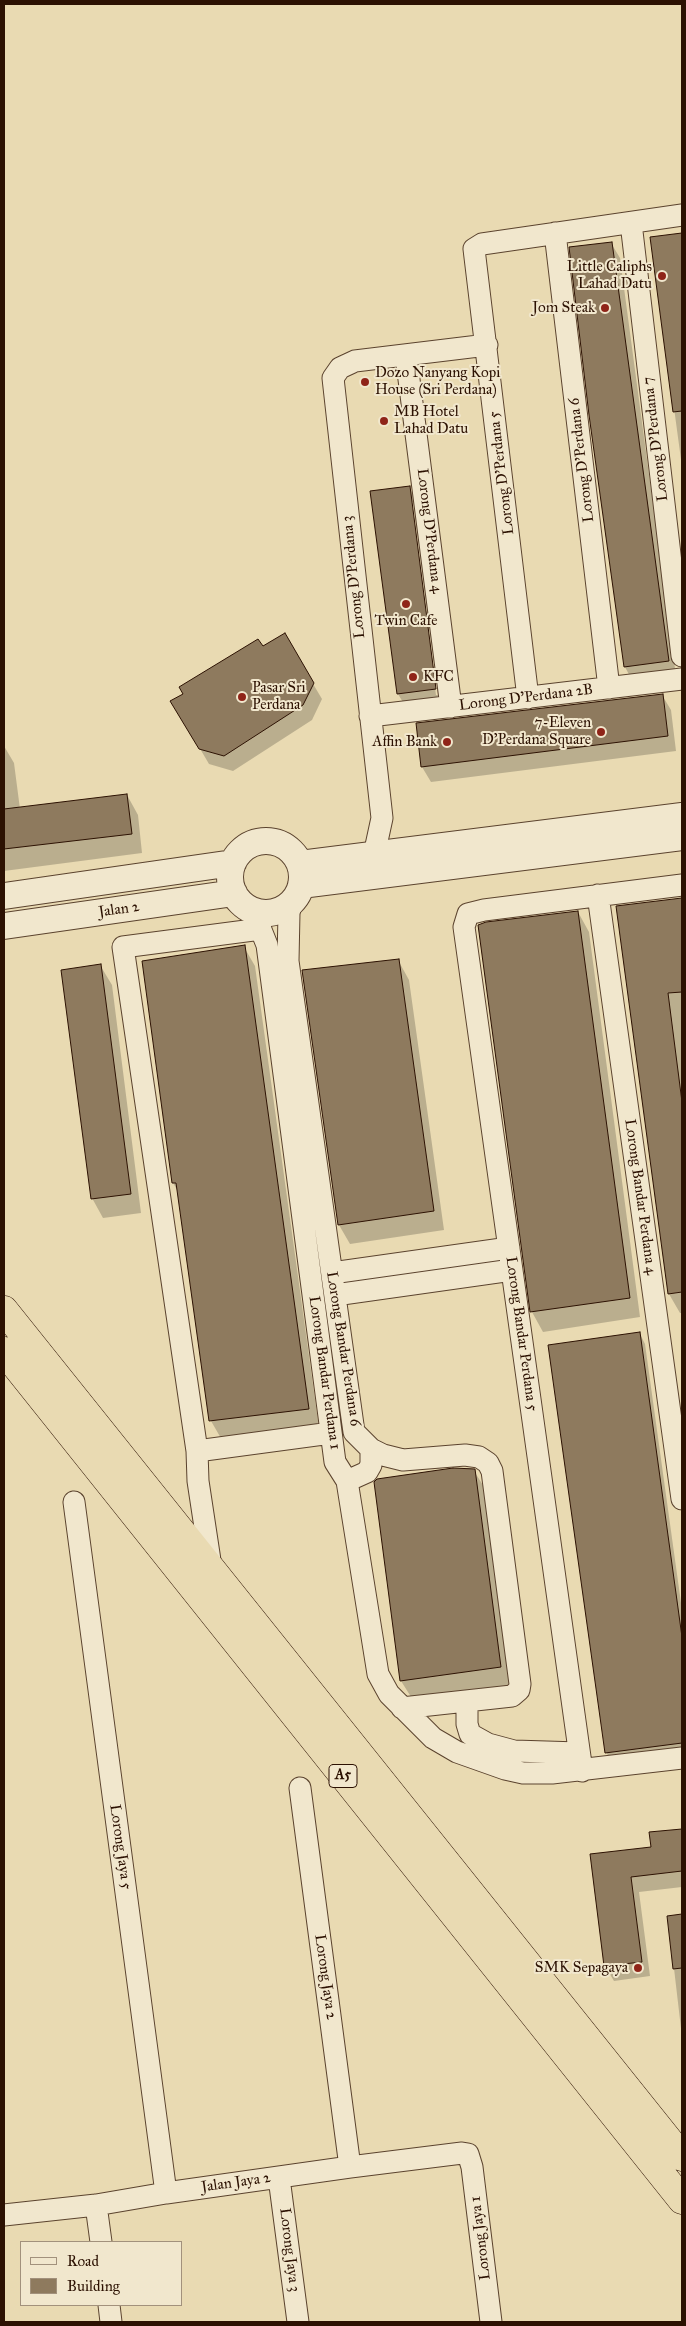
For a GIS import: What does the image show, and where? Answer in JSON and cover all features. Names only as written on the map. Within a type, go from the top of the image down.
[{"type":"highway","name":"A5","points":[[4,1310],[211,1566],[682,2158]]},
{"type":"highway","name":"A5","points":[[4,1351],[682,2200]]},
{"type":"street","points":[[555,232],[682,215]]},
{"type":"street","name":"Lorong D'Perdana 7","points":[[631,223],[682,656]]},
{"type":"street","name":"Lorong D'Perdana 5","points":[[528,698],[474,249],[482,244],[555,232]]},
{"type":"street","name":"Lorong D'Perdana 6","points":[[555,232],[609,688]]},
{"type":"street","name":"Lorong D'Perdana 3","points":[[374,855],[382,818],[333,378],[340,368],[356,361],[487,345]]},
{"type":"street","name":"Lorong D'Perdana 4","points":[[406,356],[451,706]]},
{"type":"street","name":"Lorong D'Perdana 2B","points":[[370,716],[682,679]]},
{"type":"street","points":[[211,1566],[198,1481],[197,1452],[123,947],[249,911],[274,912],[284,908],[298,883],[374,855],[682,816]]},
{"type":"street","points":[[298,883],[682,837]]},
{"type":"street","points":[[249,911],[231,884],[233,864],[239,853],[248,846],[270,841],[282,844],[291,850],[298,883]]},
{"type":"street","name":"Jalan 2","points":[[4,896],[233,864]]},
{"type":"street","name":"Lorong Bandar Perdana 6","points":[[298,883],[289,914],[288,961],[354,1432],[371,1449],[383,1455],[403,1460],[465,1455],[479,1457],[488,1464],[492,1471],[520,1684],[519,1690],[512,1696],[402,1708]]},
{"type":"street","points":[[598,895],[682,885]]},
{"type":"street","name":"Lorong Bandar Perdana 5","points":[[581,1762],[464,928],[468,914],[484,910],[598,895]]},
{"type":"street","name":"Lorong Bandar Perdana 4","points":[[598,895],[682,1499]]},
{"type":"street","name":"Jalan 2","points":[[4,926],[249,911]]},
{"type":"street","name":"Lorong Bandar Perdana 1","points":[[249,911],[267,945],[331,1433],[336,1462],[347,1480],[378,1674],[389,1694],[433,1738],[457,1752],[480,1761],[523,1773],[581,1762],[682,1758]]},
{"type":"street","points":[[332,1273],[509,1248]]},
{"type":"street","points":[[335,1295],[512,1270]]},
{"type":"street","points":[[197,1452],[331,1433]]},
{"type":"street","points":[[347,1480],[367,1472],[371,1465],[371,1449]]},
{"type":"street","name":"Lorong Jaya 5","points":[[74,1502],[166,2193]]},
{"type":"street","points":[[467,1701],[467,1724],[470,1734],[488,1744],[514,1751],[581,1762]]},
{"type":"street","name":"Lorong Jaya 2","points":[[300,1788],[350,2167]]},
{"type":"street","name":"Jalan Jaya 2","points":[[4,2216],[96,2205],[166,2193],[350,2167],[462,2153],[468,2154]]},
{"type":"street","name":"Lorong Jaya 1","points":[[468,2154],[472,2167],[491,2322]]},
{"type":"street","name":"Lorong Jaya 3","points":[[279,2178],[298,2322]]},
{"type":"street","points":[[96,2205],[101,2241]]},
{"type":"street","points":[[109,2306],[111,2322]]},
{"type":"building","points":[[682,233],[682,411],[673,412],[650,237]]},
{"type":"building","points":[[612,242],[669,661],[624,667],[589,415],[569,247]]},
{"type":"building","points":[[410,486],[436,689],[397,694],[370,491]]},
{"type":"building","name":"Pasar Sri Perdana","points":[[285,633],[314,683],[303,705],[224,756],[199,749],[170,701],[183,694],[179,687],[258,639],[263,646]]},
{"type":"building","points":[[663,694],[668,736],[421,767],[416,723]]},
{"type":"building","points":[[127,794],[132,834],[4,849],[4,809]]},
{"type":"building","points":[[682,898],[682,992],[668,993],[682,1102],[682,1292],[668,1294],[616,906]]},
{"type":"building","points":[[578,911],[630,1298],[530,1312],[478,925],[486,922]]},
{"type":"building","points":[[245,945],[309,1409],[209,1421],[176,1183],[172,1183],[142,961]]},
{"type":"building","points":[[399,959],[434,1211],[338,1225],[302,970]]},
{"type":"building","points":[[101,964],[131,1194],[91,1199],[61,970]]},
{"type":"building","points":[[640,1332],[682,1637],[682,1743],[605,1753],[548,1345]]},
{"type":"building","points":[[453,1468],[475,1469],[501,1667],[400,1681],[374,1482],[377,1479]]},
{"type":"building","points":[[682,1829],[682,1871],[631,1877],[642,1962],[604,1966],[590,1854],[651,1847],[649,1832]]},
{"type":"building","points":[[682,1914],[682,1968],[673,1969],[667,1916]]},
{"type":"place","name":"Little Caliphs Lahad Datu","points":[[662,276]]},
{"type":"place","name":"Jom Steak","points":[[605,308]]},
{"type":"place","name":"Dozo Nanyang Kopi House (Sri Perdana)","points":[[365,382]]},
{"type":"place","name":"MB Hotel Lahad Datu","points":[[384,421]]},
{"type":"place","name":"Twin Cafe","points":[[406,604]]},
{"type":"place","name":"KFC","points":[[413,677]]},
{"type":"place","name":"Pasar Sri Perdana","points":[[242,697]]},
{"type":"place","name":"7-Eleven D'Perdana Square","points":[[601,732]]},
{"type":"place","name":"Affin Bank","points":[[447,742]]},
{"type":"place","name":"SMK Sepagaya","points":[[638,1968]]}]
